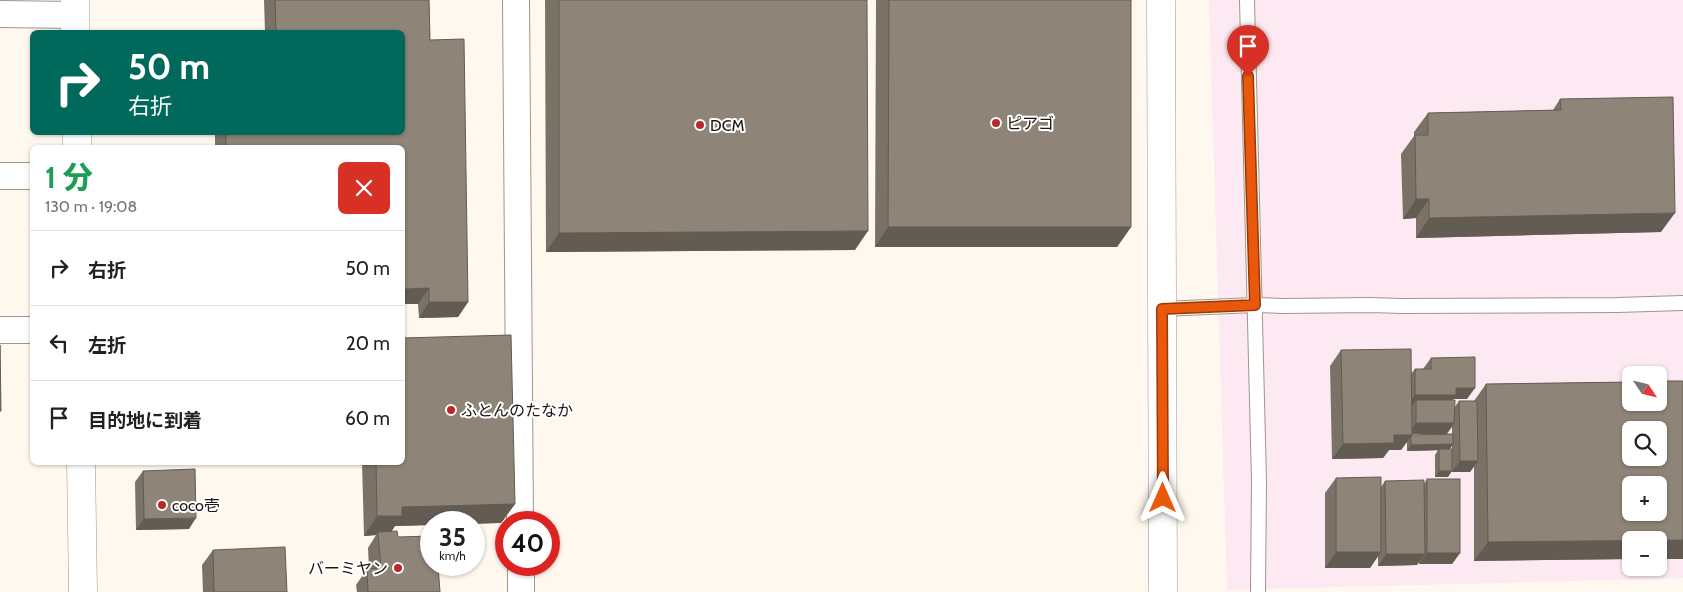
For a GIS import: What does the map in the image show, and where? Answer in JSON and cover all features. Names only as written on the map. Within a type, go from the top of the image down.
[{"type":"street","points":[[516,0],[520,511]]},
{"type":"street","points":[[1161,0],[1163,592]]},
{"type":"street","points":[[0,14],[75,16]]},
{"type":"street","points":[[0,176],[30,176]]},
{"type":"street","points":[[0,330],[30,330]]},
{"type":"street","points":[[81,465],[82,592]]},
{"type":"street","points":[[521,576],[521,592]]},
{"type":"lane","points":[[1246,0],[1259,481],[1258,592]]},
{"type":"lane","points":[[1162,309],[1255,305],[1412,306],[1683,303]]},
{"type":"shaded area","points":[[1209,0],[1683,0],[1683,578],[1227,590]]},
{"type":"building","points":[[275,0],[429,0],[430,40],[464,39],[468,302],[429,302],[429,288],[405,289],[405,145],[226,145],[226,135],[405,135],[405,30],[276,30]]},
{"type":"building","name":"DCM","points":[[559,0],[867,0],[868,231],[559,233]]},
{"type":"building","name":"ピアゴ","points":[[889,0],[1131,0],[1131,227],[888,227]]},
{"type":"building","points":[[1673,97],[1675,213],[1429,218],[1429,199],[1416,199],[1415,135],[1428,135],[1428,113],[1561,110],[1560,99]]},
{"type":"building","name":"ふとんのたなか","points":[[511,335],[515,504],[402,507],[402,516],[377,516],[376,465],[405,465],[405,338]]},
{"type":"building","points":[[0,345],[1,411],[0,411]]},
{"type":"building","points":[[1411,349],[1412,435],[1394,435],[1394,443],[1343,444],[1341,350]]},
{"type":"building","points":[[1475,357],[1475,388],[1456,388],[1456,395],[1415,395],[1415,369],[1431,369],[1431,358]]},
{"type":"building","points":[[1668,381],[1683,381],[1683,540],[1667,540],[1667,531],[1622,531],[1622,541],[1488,542],[1486,384],[1622,382],[1622,411],[1668,411]]},
{"type":"building","points":[[1416,400],[1455,400],[1454,423],[1416,423]]},
{"type":"building","points":[[1459,401],[1477,401],[1478,461],[1460,461]]},
{"type":"building","points":[[1453,434],[1453,444],[1411,445],[1411,435]]},
{"type":"building","points":[[1439,449],[1452,449],[1452,471],[1439,471]]},
{"type":"building","name":"coco壱","points":[[195,469],[196,518],[144,519],[143,471]]},
{"type":"building","points":[[1381,477],[1381,552],[1336,552],[1336,478]]},
{"type":"building","points":[[1427,479],[1460,479],[1460,553],[1427,553]]},
{"type":"building","points":[[1424,480],[1425,554],[1386,554],[1385,481]]},
{"type":"building","name":"バーミヤン","points":[[397,531],[398,537],[420,536],[420,576],[439,576],[440,592],[368,592],[367,569],[381,568],[378,532]]},
{"type":"building","points":[[285,547],[287,592],[214,592],[213,550]]},
{"type":"place","name":"ピアゴ","points":[[996,123]]},
{"type":"place","name":"DCM","points":[[700,125]]},
{"type":"place","name":"ふとんのたなか","points":[[451,410]]},
{"type":"place","name":"coco壱","points":[[162,505]]},
{"type":"place","name":"バーミヤン","points":[[398,568]]},
{"type":"route","points":[[1163,498],[1162,309],[1255,305],[1248,76]]}]
